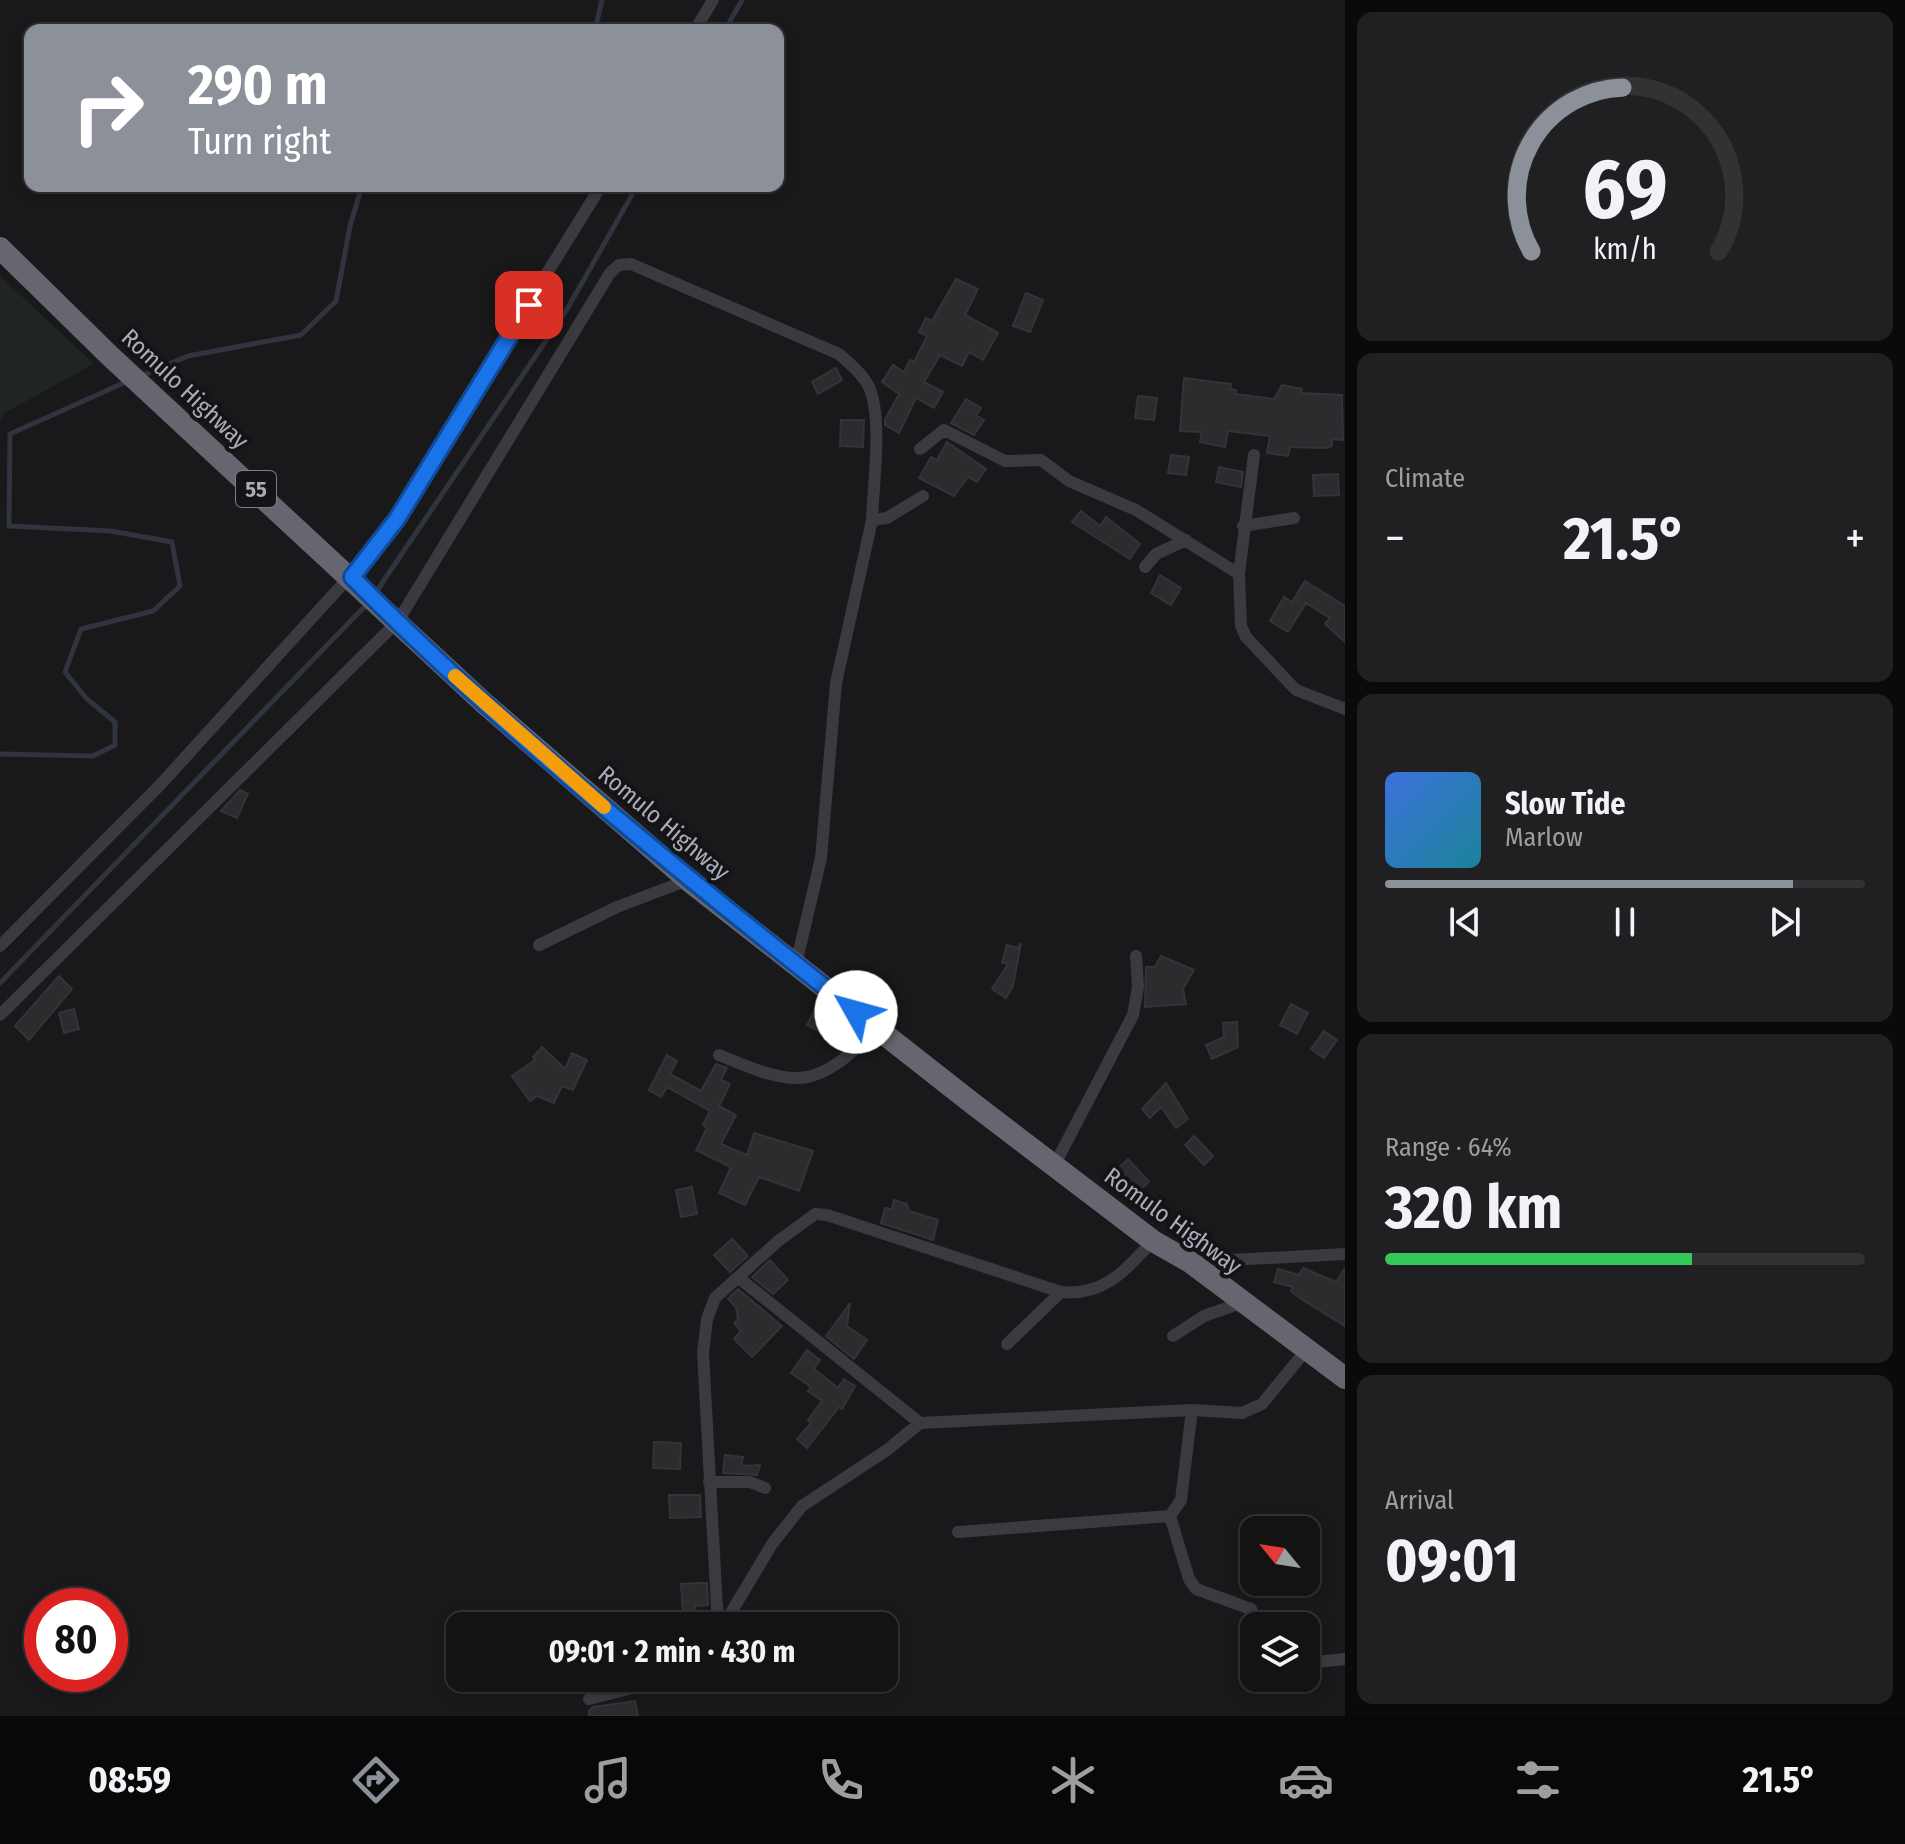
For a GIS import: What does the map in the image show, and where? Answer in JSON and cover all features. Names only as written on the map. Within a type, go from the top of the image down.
[{"type":"highway","name":"Romulo Highway","points":[[0,248],[110,356],[354,579],[484,703],[688,880],[1054,1166],[1153,1241],[1190,1262],[1345,1378]]},
{"type":"street","points":[[699,24],[713,0]]},
{"type":"street","points":[[0,946],[160,785],[354,579],[397,519],[597,192]]},
{"type":"street","points":[[0,1015],[394,617],[610,273],[619,265],[631,264],[825,348],[855,369],[869,386],[874,409],[872,520],[836,683],[821,858],[796,964]]},
{"type":"street","points":[[920,449],[944,430],[1005,461],[1041,460],[1069,481],[1136,510],[1239,574]]},
{"type":"street","points":[[1254,455],[1239,574],[1241,626],[1246,637],[1296,690],[1345,709]]},
{"type":"street","points":[[872,520],[887,518],[923,496]]},
{"type":"street","points":[[1243,526],[1294,518]]},
{"type":"street","points":[[1145,567],[1156,554],[1186,540]]},
{"type":"street","points":[[539,945],[617,907],[688,880]]},
{"type":"street","points":[[1054,1166],[1129,1024],[1138,987],[1136,956]]},
{"type":"street","points":[[719,1055],[775,1079],[791,1080],[817,1075],[843,1063],[877,1028]]},
{"type":"street","points":[[719,1612],[703,1353],[707,1319],[715,1298],[777,1242],[815,1214],[827,1215],[1061,1292],[1096,1290],[1116,1280],[1153,1241]]},
{"type":"street","points":[[1190,1262],[1345,1254]]},
{"type":"street","points":[[739,1278],[920,1423]]},
{"type":"street","points":[[1007,1344],[1061,1292]]},
{"type":"street","points":[[1173,1336],[1204,1316],[1241,1303]]},
{"type":"street","points":[[729,1612],[772,1544],[802,1506],[887,1450],[920,1423],[1253,1410],[1262,1404],[1307,1349]]},
{"type":"street","points":[[1170,1516],[1181,1500],[1192,1410]]},
{"type":"street","points":[[709,1482],[750,1482],[765,1488]]},
{"type":"street","points":[[958,1532],[1170,1516]]},
{"type":"street","points":[[1170,1516],[1189,1579],[1196,1589],[1252,1612]]},
{"type":"street","points":[[1320,1662],[1345,1659]]},
{"type":"street","points":[[589,1699],[616,1692]]},
{"type":"shaded area","points":[[0,276],[94,364],[4,413],[0,421]]},
{"type":"building","points":[[956,279],[978,289],[965,315],[998,333],[983,360],[969,352],[962,366],[940,355],[924,382],[943,392],[934,408],[916,398],[899,433],[885,425],[885,420],[899,394],[882,382],[893,365],[904,372],[910,360],[914,362],[927,336],[919,332],[926,318],[932,321]]},
{"type":"building","points":[[1026,293],[1043,300],[1030,332],[1013,326]]},
{"type":"building","points":[[836,368],[842,380],[818,394],[812,382]]},
{"type":"building","points":[[1184,378],[1231,384],[1230,389],[1236,390],[1235,394],[1274,399],[1282,385],[1302,389],[1301,393],[1342,395],[1343,440],[1332,439],[1332,446],[1325,448],[1290,447],[1288,456],[1267,453],[1270,436],[1228,431],[1225,447],[1200,442],[1202,432],[1180,431]]},
{"type":"building","points":[[1138,396],[1157,398],[1154,420],[1135,418]]},
{"type":"building","points":[[966,399],[981,408],[976,415],[984,420],[974,435],[951,423]]},
{"type":"building","points":[[841,420],[864,420],[863,447],[840,446]]},
{"type":"building","points":[[947,442],[986,469],[977,482],[968,477],[954,496],[919,478],[931,457],[937,460]]},
{"type":"building","points":[[1171,455],[1189,457],[1186,475],[1168,473]]},
{"type":"building","points":[[1219,467],[1243,472],[1241,487],[1216,482]]},
{"type":"building","points":[[1338,474],[1339,495],[1314,496],[1313,475]]},
{"type":"building","points":[[1081,511],[1100,526],[1106,517],[1140,544],[1130,559],[1072,522]]},
{"type":"building","points":[[1160,575],[1181,588],[1171,605],[1151,593]]},
{"type":"building","points":[[1305,581],[1345,606],[1345,642],[1325,624],[1330,618],[1306,603],[1288,632],[1270,621],[1284,597],[1292,602]]},
{"type":"building","points":[[240,790],[248,794],[237,818],[221,811]]},
{"type":"building","points":[[1021,943],[1013,986],[1006,998],[992,989],[1008,964],[1002,962],[1007,945],[1018,948]]},
{"type":"building","points":[[1161,956],[1194,970],[1183,989],[1186,1004],[1145,1007],[1146,967],[1155,967]]},
{"type":"building","points":[[59,976],[72,989],[29,1040],[15,1026]]},
{"type":"building","points":[[1291,1004],[1308,1013],[1297,1034],[1280,1025]]},
{"type":"building","points":[[816,1007],[833,1016],[824,1034],[807,1025]]},
{"type":"building","points":[[74,1009],[79,1029],[64,1033],[59,1013]]},
{"type":"building","points":[[1237,1022],[1238,1047],[1212,1059],[1206,1045],[1224,1037],[1223,1023]]},
{"type":"building","points":[[1324,1031],[1337,1040],[1324,1058],[1311,1049]]},
{"type":"building","points":[[542,1047],[565,1069],[572,1053],[587,1060],[573,1090],[562,1086],[554,1103],[537,1096],[530,1101],[512,1076],[535,1060],[533,1057]]},
{"type":"building","points":[[667,1055],[677,1061],[670,1074],[701,1091],[716,1064],[727,1068],[721,1080],[730,1084],[719,1106],[736,1115],[721,1144],[747,1155],[754,1133],[813,1151],[799,1191],[759,1177],[745,1205],[719,1193],[731,1167],[696,1150],[707,1128],[703,1125],[710,1111],[667,1087],[661,1097],[649,1090]]},
{"type":"building","points":[[1166,1083],[1188,1119],[1176,1128],[1161,1107],[1150,1118],[1142,1109]]},
{"type":"building","points":[[1194,1136],[1213,1156],[1204,1165],[1185,1145]]},
{"type":"building","points":[[1128,1159],[1149,1182],[1134,1196],[1113,1174]]},
{"type":"building","points":[[692,1187],[697,1214],[681,1217],[676,1190]]},
{"type":"building","points":[[894,1200],[907,1204],[909,1211],[938,1220],[933,1240],[881,1223],[885,1208],[892,1209]]},
{"type":"building","points":[[732,1239],[748,1256],[730,1272],[714,1255]]},
{"type":"building","points":[[770,1260],[788,1280],[773,1294],[752,1277]]},
{"type":"building","points":[[1303,1268],[1336,1282],[1345,1268],[1345,1326],[1301,1299],[1291,1291],[1293,1287],[1274,1282],[1278,1269],[1299,1275]]},
{"type":"building","points":[[738,1289],[782,1326],[752,1357],[734,1339],[741,1331],[734,1323],[738,1319],[736,1307],[728,1299]]},
{"type":"building","points":[[850,1303],[847,1326],[867,1340],[854,1359],[826,1336]]},
{"type":"building","points":[[807,1350],[820,1360],[814,1369],[838,1388],[844,1379],[855,1386],[842,1409],[839,1407],[807,1448],[797,1439],[811,1423],[808,1420],[822,1401],[808,1391],[811,1387],[791,1373]]},
{"type":"building","points":[[654,1442],[681,1443],[680,1469],[653,1468]]},
{"type":"building","points":[[725,1455],[743,1457],[741,1466],[760,1465],[757,1475],[723,1473]]},
{"type":"building","points":[[669,1495],[700,1495],[701,1517],[670,1518]]},
{"type":"building","points":[[707,1583],[708,1605],[695,1606],[696,1612],[683,1612],[681,1584]]},
{"type":"building","points":[[635,1701],[638,1716],[589,1716],[593,1707]]},
{"type":"waterway","points":[[596,24],[602,0]]},
{"type":"waterway","points":[[728,24],[742,0]]},
{"type":"waterway","points":[[141,376],[188,356],[301,335],[336,301],[350,226],[360,192]]},
{"type":"waterway","points":[[376,592],[566,311],[634,192]]},
{"type":"waterway","points":[[0,754],[93,756],[115,745],[115,722],[87,699],[65,672],[81,629],[153,611],[180,586],[172,542],[111,531],[9,526],[10,434],[128,381]]},
{"type":"waterway","points":[[0,983],[368,603]]},
{"type":"slow traffic","points":[[455,676],[604,807]]},
{"type":"route","points":[[529,305],[397,519],[352,577],[484,703],[642,841],[856,1012]]}]
